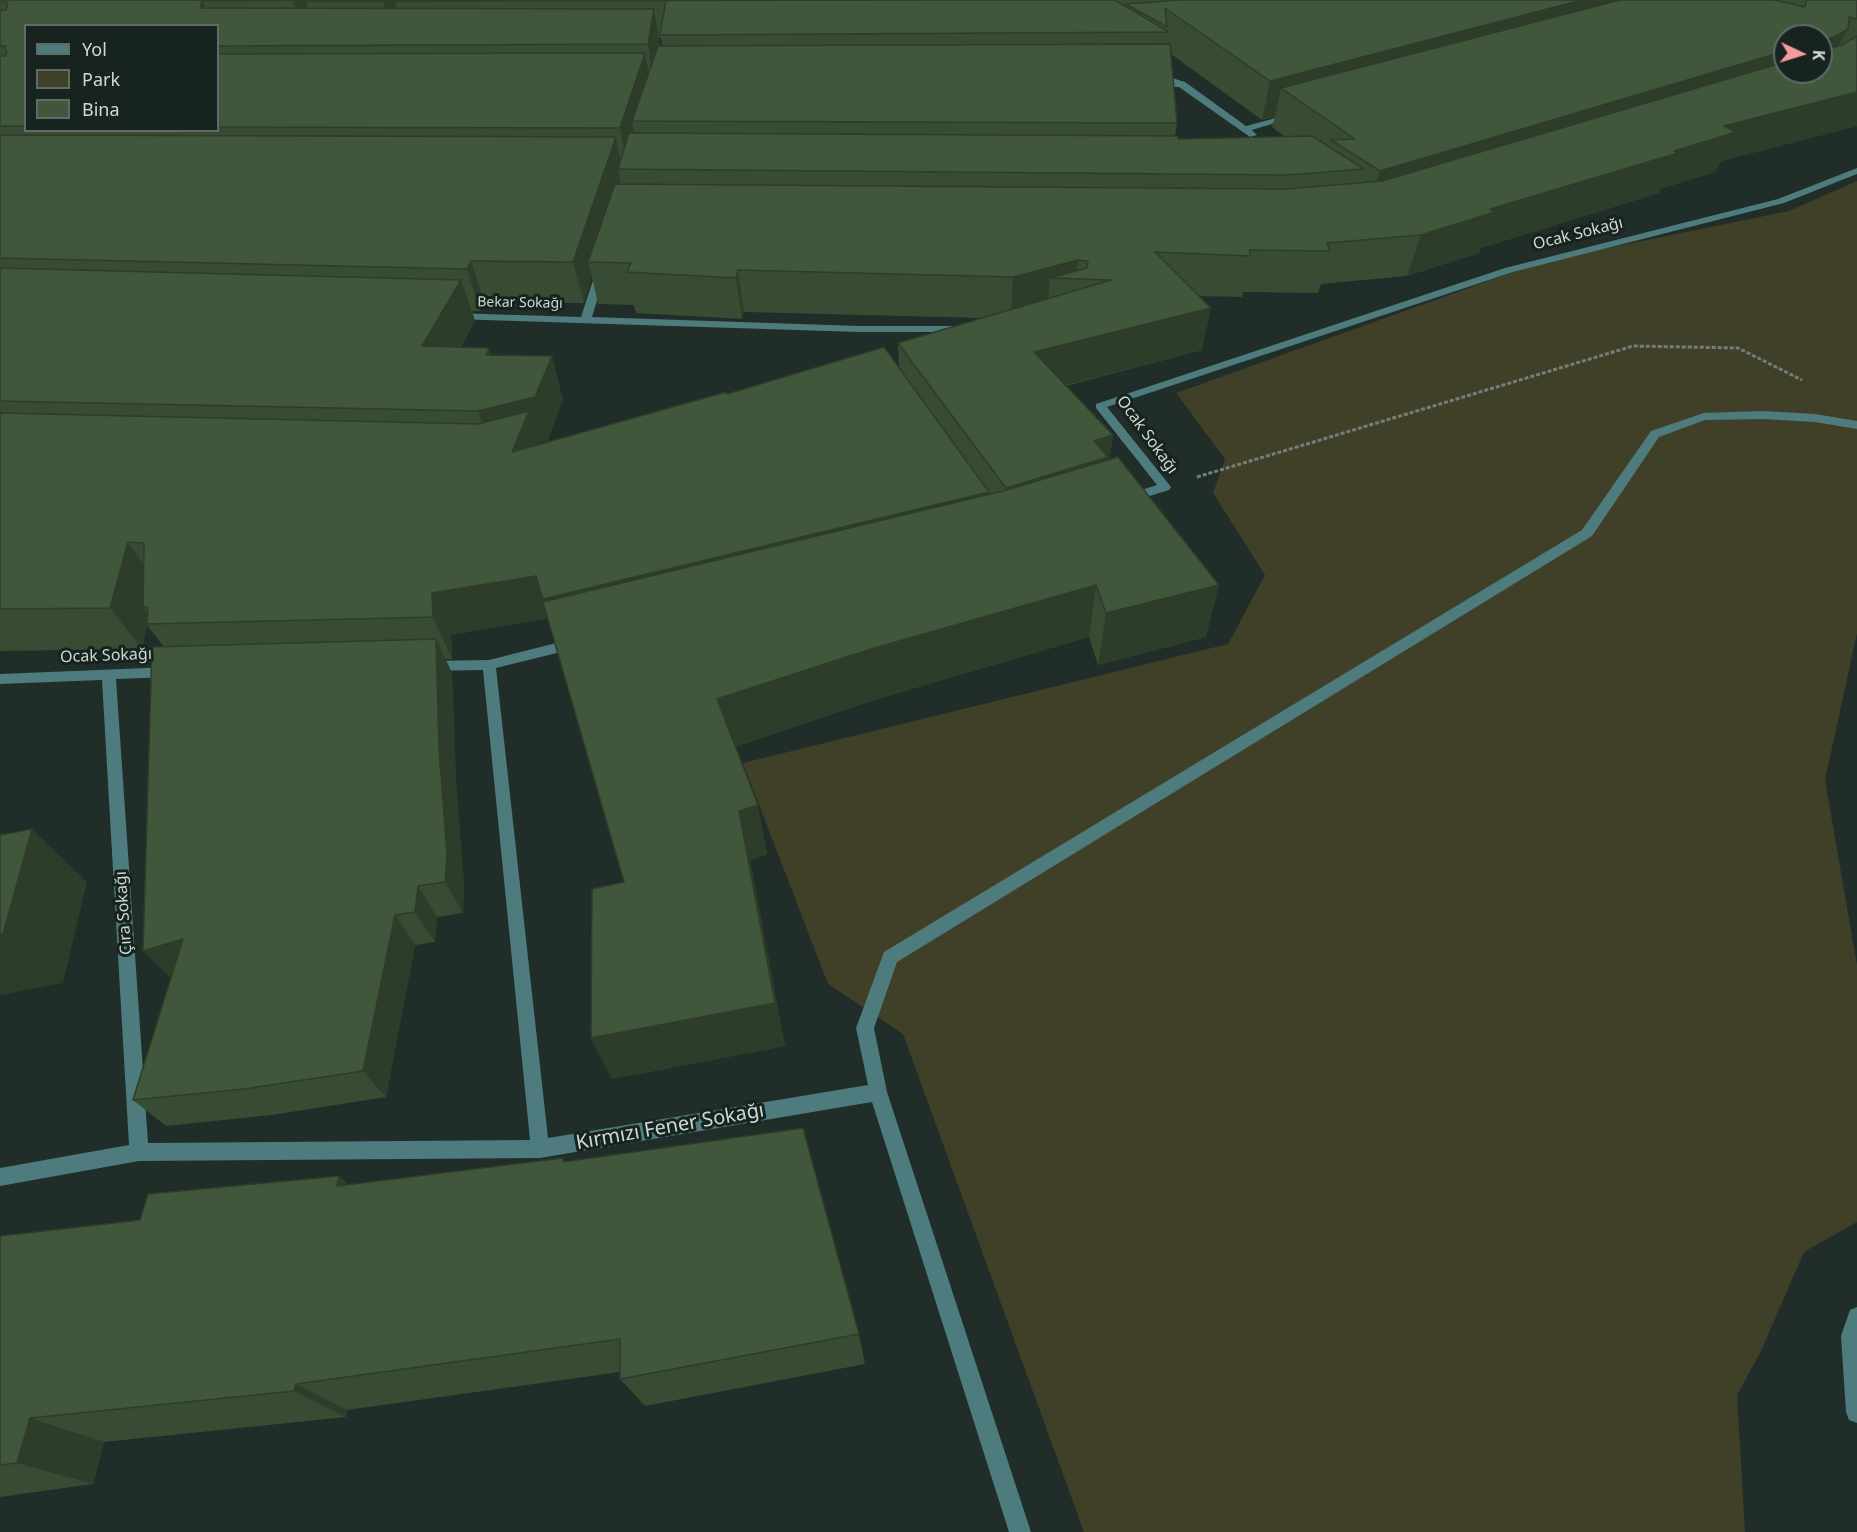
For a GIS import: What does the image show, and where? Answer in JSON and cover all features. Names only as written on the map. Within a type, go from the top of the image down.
[{"type":"street","points":[[1164,73],[1262,142]]},
{"type":"street","points":[[1147,84],[1182,84]]},
{"type":"street","points":[[1246,129],[1303,114]]},
{"type":"street","name":"Ocak Sokağı","points":[[1120,501],[1165,487],[1100,406],[1509,270],[1781,201],[1857,171]]},
{"type":"street","points":[[586,319],[604,264]]},
{"type":"street","name":"Bekar Sokağı","points":[[442,316],[982,331],[950,342]]},
{"type":"street","points":[[1020,1532],[878,1092],[865,1028],[890,957],[1587,533],[1656,434],[1704,417],[1763,415],[1815,418],[1857,425]]},
{"type":"street","points":[[417,667],[489,665],[593,639]]},
{"type":"street","points":[[489,665],[540,1149]]},
{"type":"street","name":"Ocak Sokağı","points":[[0,679],[180,672]]},
{"type":"street","name":"Çıra Sokağı","points":[[109,674],[139,1152]]},
{"type":"street","name":"Kırmızı Fener Sokağı","points":[[0,1177],[139,1152],[540,1149],[878,1092]]},
{"type":"street","points":[[1857,1317],[1851,1336],[1857,1412]]},
{"type":"path","points":[[1165,487],[1633,346],[1738,348],[1802,380],[1763,415]]},
{"type":"green space","points":[[1857,181],[1857,633],[1825,780],[1857,965],[1857,1222],[1804,1252],[1760,1353],[1737,1395],[1745,1532],[1084,1532],[903,1034],[828,984],[743,763],[1228,644],[1265,575],[1213,493],[1225,459],[1176,393],[1544,261],[1789,211]]},
{"type":"building","points":[[0,0],[293,0],[202,1],[200,8],[654,9],[648,44],[219,46],[219,24],[24,24],[24,126],[0,126],[0,56],[7,54],[5,46],[0,46],[0,10],[6,10],[8,4]]},
{"type":"building","points":[[382,0],[383,1],[306,1]]},
{"type":"building","points":[[399,0],[924,0],[395,1]]},
{"type":"building","points":[[666,0],[1115,0],[1169,32],[660,35]]},
{"type":"building","points":[[1179,0],[1582,0],[1270,81],[1165,8],[1167,27],[1126,4]]},
{"type":"building","points":[[1620,0],[1775,0],[1804,7],[1806,0],[1857,0],[1857,19],[1849,17],[1848,29],[1834,37],[1833,24],[1773,24],[1773,55],[1380,171],[1331,140],[1355,139],[1281,88]]},
{"type":"building","points":[[1857,36],[1857,92],[1724,126],[1736,132],[1674,151],[1678,153],[1490,209],[1495,212],[1421,235],[1327,243],[1330,251],[1249,250],[1251,256],[1155,252],[1211,308],[1034,352],[1113,435],[1094,441],[1108,457],[1006,488],[898,343],[1111,280],[1050,278],[1087,268],[1088,261],[1078,260],[1013,277],[738,270],[736,278],[627,272],[631,263],[588,262],[615,184],[1287,189],[1382,181],[1773,66],[1773,84],[1833,84],[1833,48]]},
{"type":"building","points":[[1170,44],[1177,123],[632,121],[658,46]]},
{"type":"building","points":[[645,53],[620,128],[219,127],[219,54]]},
{"type":"building","points":[[629,133],[1178,136],[1178,139],[1312,136],[1364,169],[1287,175],[618,169]]},
{"type":"building","points":[[0,135],[616,137],[573,262],[471,261],[467,269],[0,258]]},
{"type":"building","points":[[0,268],[461,280],[422,346],[489,348],[486,355],[552,356],[535,397],[478,411],[0,401]]},
{"type":"building","points":[[884,347],[989,492],[543,599],[536,576],[432,593],[433,617],[147,624],[148,607],[143,607],[144,543],[128,542],[110,608],[0,609],[0,413],[478,424],[529,411],[512,452],[726,392],[727,394]]},
{"type":"building","points":[[1118,457],[1219,585],[1106,613],[1096,585],[871,649],[717,699],[758,805],[739,811],[775,1003],[591,1038],[592,889],[624,882],[543,602],[1003,491]]},
{"type":"building","points":[[436,639],[439,749],[447,854],[445,882],[418,886],[415,912],[395,915],[363,1071],[244,1089],[133,1100],[183,939],[143,951],[152,647]]},
{"type":"building","points":[[32,829],[3,934],[0,934],[0,835]]},
{"type":"building","points":[[803,1128],[859,1334],[620,1379],[620,1339],[296,1384],[294,1391],[30,1418],[17,1463],[0,1465],[0,1236],[140,1220],[148,1194],[339,1176],[337,1186],[563,1158],[563,1162]]}]
